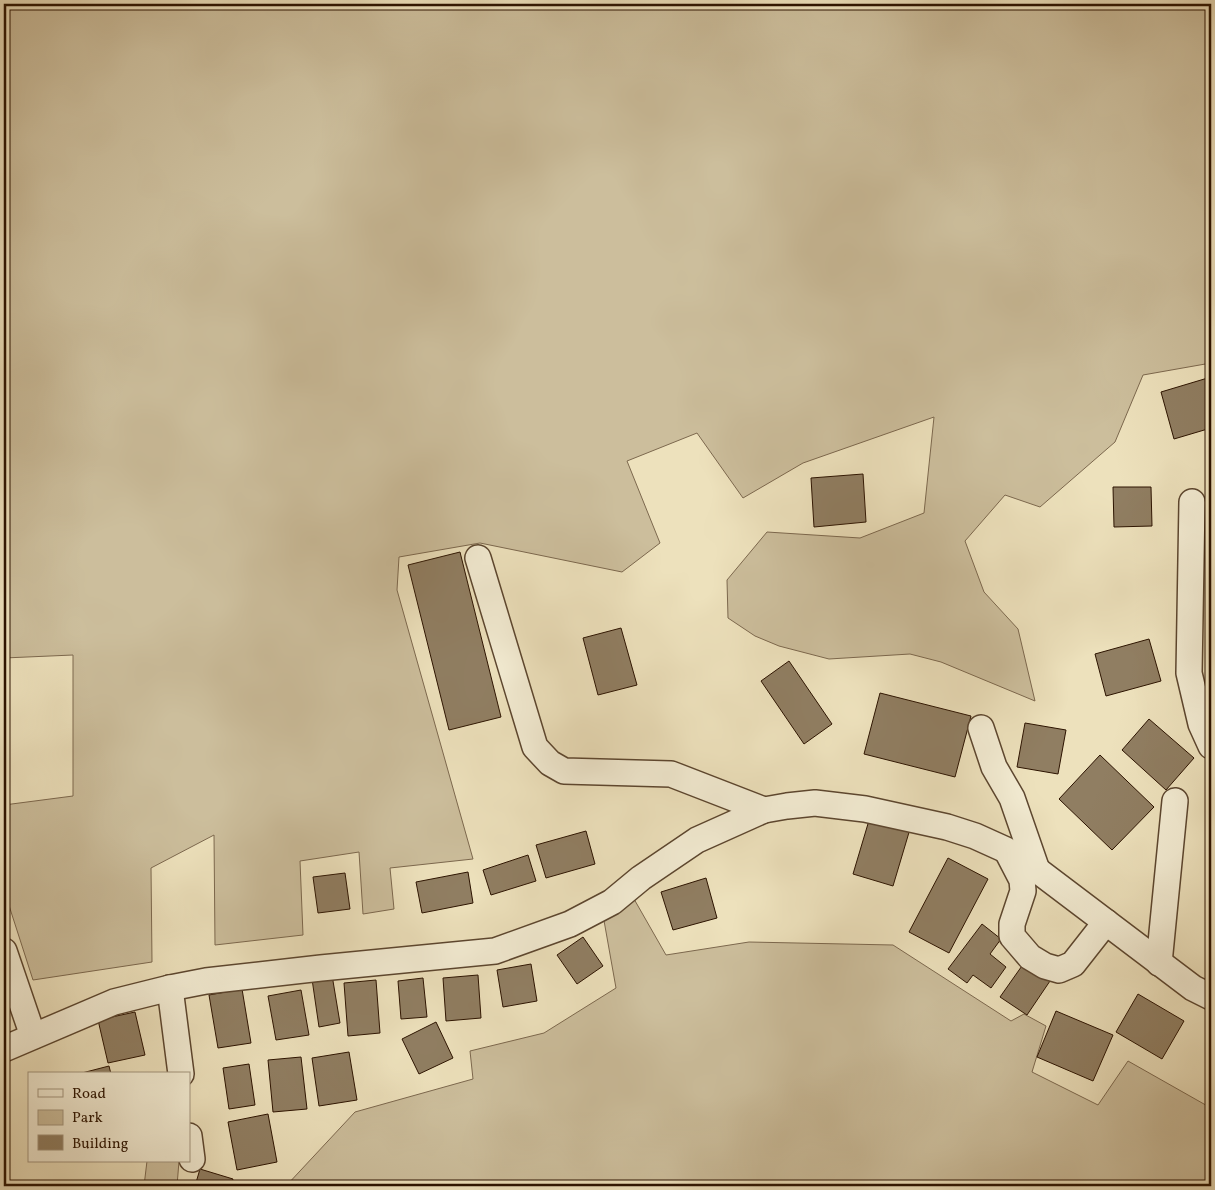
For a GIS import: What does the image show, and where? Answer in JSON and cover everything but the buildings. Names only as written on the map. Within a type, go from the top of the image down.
[{"type":"street","points":[[1192,502],[1201,555],[1189,673],[1202,724],[1211,746]]},
{"type":"street","points":[[478,558],[535,747],[550,763],[564,771],[670,774],[764,810]]},
{"type":"street","points":[[982,728],[994,767],[1012,798],[1037,870]]},
{"type":"street","points":[[1159,963],[1175,801]]},
{"type":"street","points":[[4,1049],[114,1002],[170,988],[206,981],[495,951],[578,920],[612,902],[641,878],[697,840],[764,810],[815,803],[865,809],[947,827],[975,836],[1006,850],[1037,870],[1193,988],[1211,997]]},
{"type":"street","points":[[1006,850],[1022,880],[1023,891],[1012,924],[1012,936],[1030,957],[1045,966],[1059,970],[1073,964],[1106,922]]},
{"type":"street","points":[[4,951],[33,1036]]},
{"type":"street","points":[[170,988],[181,1072]]},
{"type":"green space","points":[[4,4],[1211,4],[1211,363],[1143,375],[1115,442],[1040,507],[1005,495],[965,541],[984,592],[1018,629],[1035,701],[941,662],[910,654],[829,659],[779,646],[755,636],[728,618],[727,580],[767,532],[860,538],[924,513],[934,417],[803,463],[743,498],[697,433],[627,461],[660,543],[622,572],[480,543],[399,557],[397,590],[473,859],[390,868],[394,909],[363,914],[359,852],[300,861],[303,935],[215,945],[214,835],[151,868],[152,962],[33,980],[4,890],[4,805],[73,796],[73,655],[4,658]]},
{"type":"green space","points":[[630,892],[666,955],[749,942],[893,945],[1011,1021],[1024,1014],[1046,1026],[1032,1072],[1098,1105],[1128,1061],[1211,1108],[1211,1186],[286,1186],[355,1112],[473,1079],[470,1051],[544,1033],[616,988],[603,915]]},
{"type":"green space","points":[[147,1162],[179,1162],[177,1186],[144,1186]]}]
